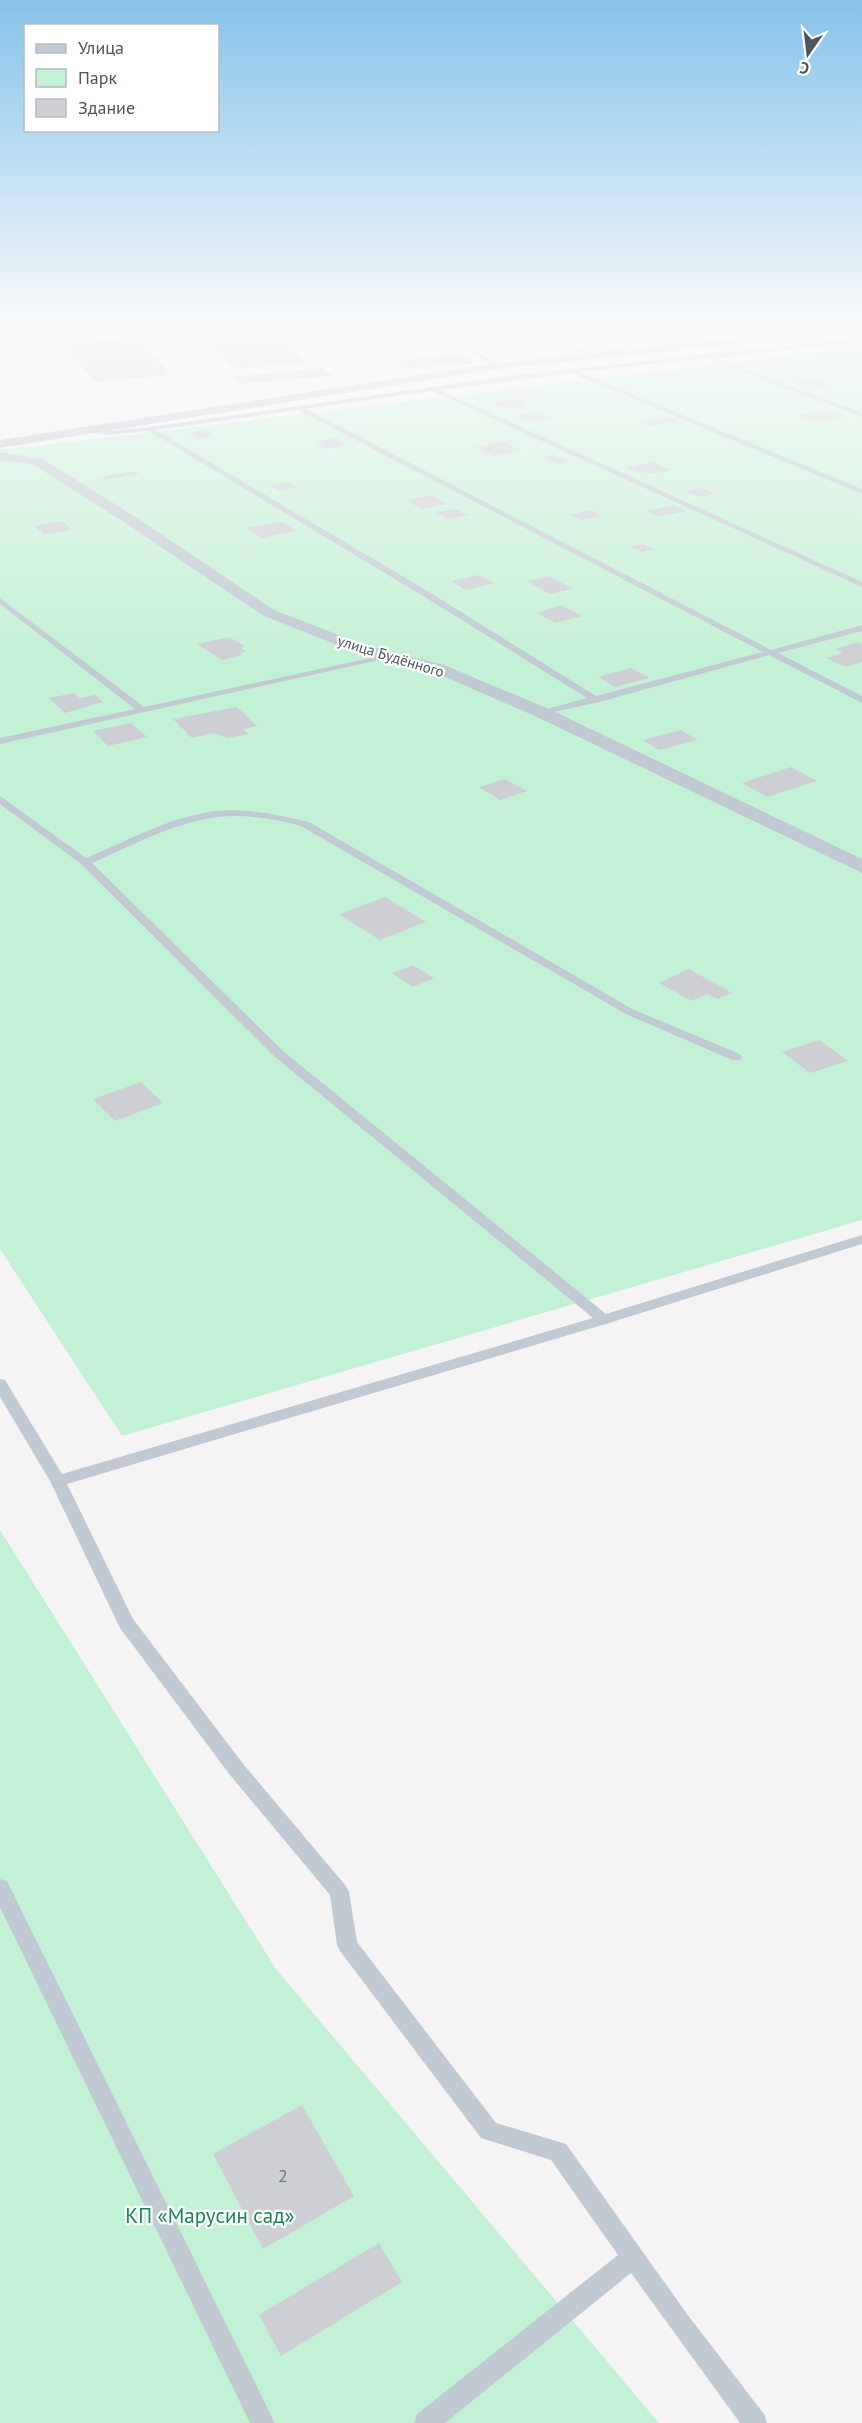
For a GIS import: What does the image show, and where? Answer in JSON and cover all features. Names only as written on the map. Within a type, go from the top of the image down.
[{"type":"street","points":[[0,444],[37,438]]},
{"type":"street","name":"улица Будённого","points":[[0,456],[38,462],[132,521],[269,613],[361,649],[438,668],[543,713],[862,867]]},
{"type":"lane","points":[[165,438],[426,594],[597,700]]},
{"type":"lane","points":[[357,438],[862,700]]},
{"type":"lane","points":[[540,438],[862,585]]},
{"type":"lane","points":[[733,438],[862,492]]},
{"type":"lane","points":[[0,600],[141,709]]},
{"type":"lane","points":[[543,713],[862,628]]},
{"type":"lane","points":[[0,741],[389,657]]},
{"type":"lane","points":[[0,799],[85,862],[279,1054],[604,1320]]},
{"type":"lane","points":[[85,862],[178,825],[207,816],[241,813],[279,817],[305,825],[630,1012],[736,1057]]},
{"type":"lane","points":[[58,1481],[604,1320],[862,1239]]},
{"type":"lane","points":[[0,1384],[58,1481],[126,1623],[237,1770],[339,1892],[346,1945],[489,2132],[558,2151],[755,2423]]},
{"type":"lane","points":[[0,1887],[262,2423]]},
{"type":"lane","points":[[426,2423],[633,2257]]},
{"type":"green space","points":[[100,438],[862,438],[862,1220],[122,1436],[0,1249],[0,450]]},
{"type":"green space","name":"КП «Марусин сад»","points":[[0,1530],[276,1969],[659,2423],[0,2423]]},
{"type":"building","points":[[335,438],[348,445],[326,449],[314,442]]},
{"type":"building","points":[[502,442],[522,450],[495,456],[475,447]]},
{"type":"building","points":[[555,455],[570,461],[558,464],[543,457]]},
{"type":"building","points":[[652,462],[671,470],[652,474],[639,473],[626,468]]},
{"type":"building","points":[[135,471],[139,474],[105,480],[101,477]]},
{"type":"building","points":[[289,482],[298,487],[278,491],[270,486]]},
{"type":"building","points":[[702,488],[715,494],[699,497],[685,491]]},
{"type":"building","points":[[432,495],[447,504],[421,509],[406,500]]},
{"type":"building","points":[[672,505],[686,511],[659,517],[646,511]]},
{"type":"building","points":[[454,509],[469,515],[447,519],[436,512]]},
{"type":"building","points":[[591,510],[603,516],[580,520],[568,515]]},
{"type":"building","points":[[62,521],[72,530],[44,534],[34,526]]},
{"type":"building","points":[[276,522],[285,523],[297,531],[261,538],[246,528]]},
{"type":"building","points":[[642,544],[654,549],[642,552],[630,547]]},
{"type":"building","points":[[479,575],[494,583],[466,590],[451,581]]},
{"type":"building","points":[[550,576],[572,589],[549,594],[527,581]]},
{"type":"building","points":[[561,605],[583,616],[555,623],[536,613]]},
{"type":"building","points":[[229,637],[245,646],[241,648],[246,651],[240,653],[243,655],[222,660],[197,644]]},
{"type":"building","points":[[857,642],[862,644],[862,662],[846,667],[826,658],[843,653],[835,649]]},
{"type":"building","points":[[631,668],[649,678],[615,687],[598,677]]},
{"type":"building","points":[[74,693],[80,698],[95,695],[103,702],[65,713],[49,698]]},
{"type":"building","points":[[237,707],[257,726],[243,729],[249,734],[227,738],[214,733],[192,738],[173,719]]},
{"type":"building","points":[[131,723],[147,737],[108,746],[93,731]]},
{"type":"building","points":[[681,730],[697,740],[659,750],[643,740]]},
{"type":"building","points":[[791,767],[817,781],[767,797],[742,783]]},
{"type":"building","points":[[505,779],[527,791],[500,800],[479,787]]},
{"type":"building","points":[[385,897],[426,922],[380,940],[339,914]]},
{"type":"building","points":[[413,965],[434,978],[413,987],[392,973]]},
{"type":"building","points":[[689,969],[732,993],[718,999],[707,994],[692,1001],[659,983]]},
{"type":"building","points":[[819,1040],[848,1061],[810,1073],[782,1052]]},
{"type":"building","points":[[141,1082],[163,1103],[115,1121],[93,1099]]},
{"type":"building","points":[[302,2105],[354,2196],[263,2249],[213,2154]]},
{"type":"building","points":[[379,2243],[402,2282],[281,2356],[259,2315]]}]
